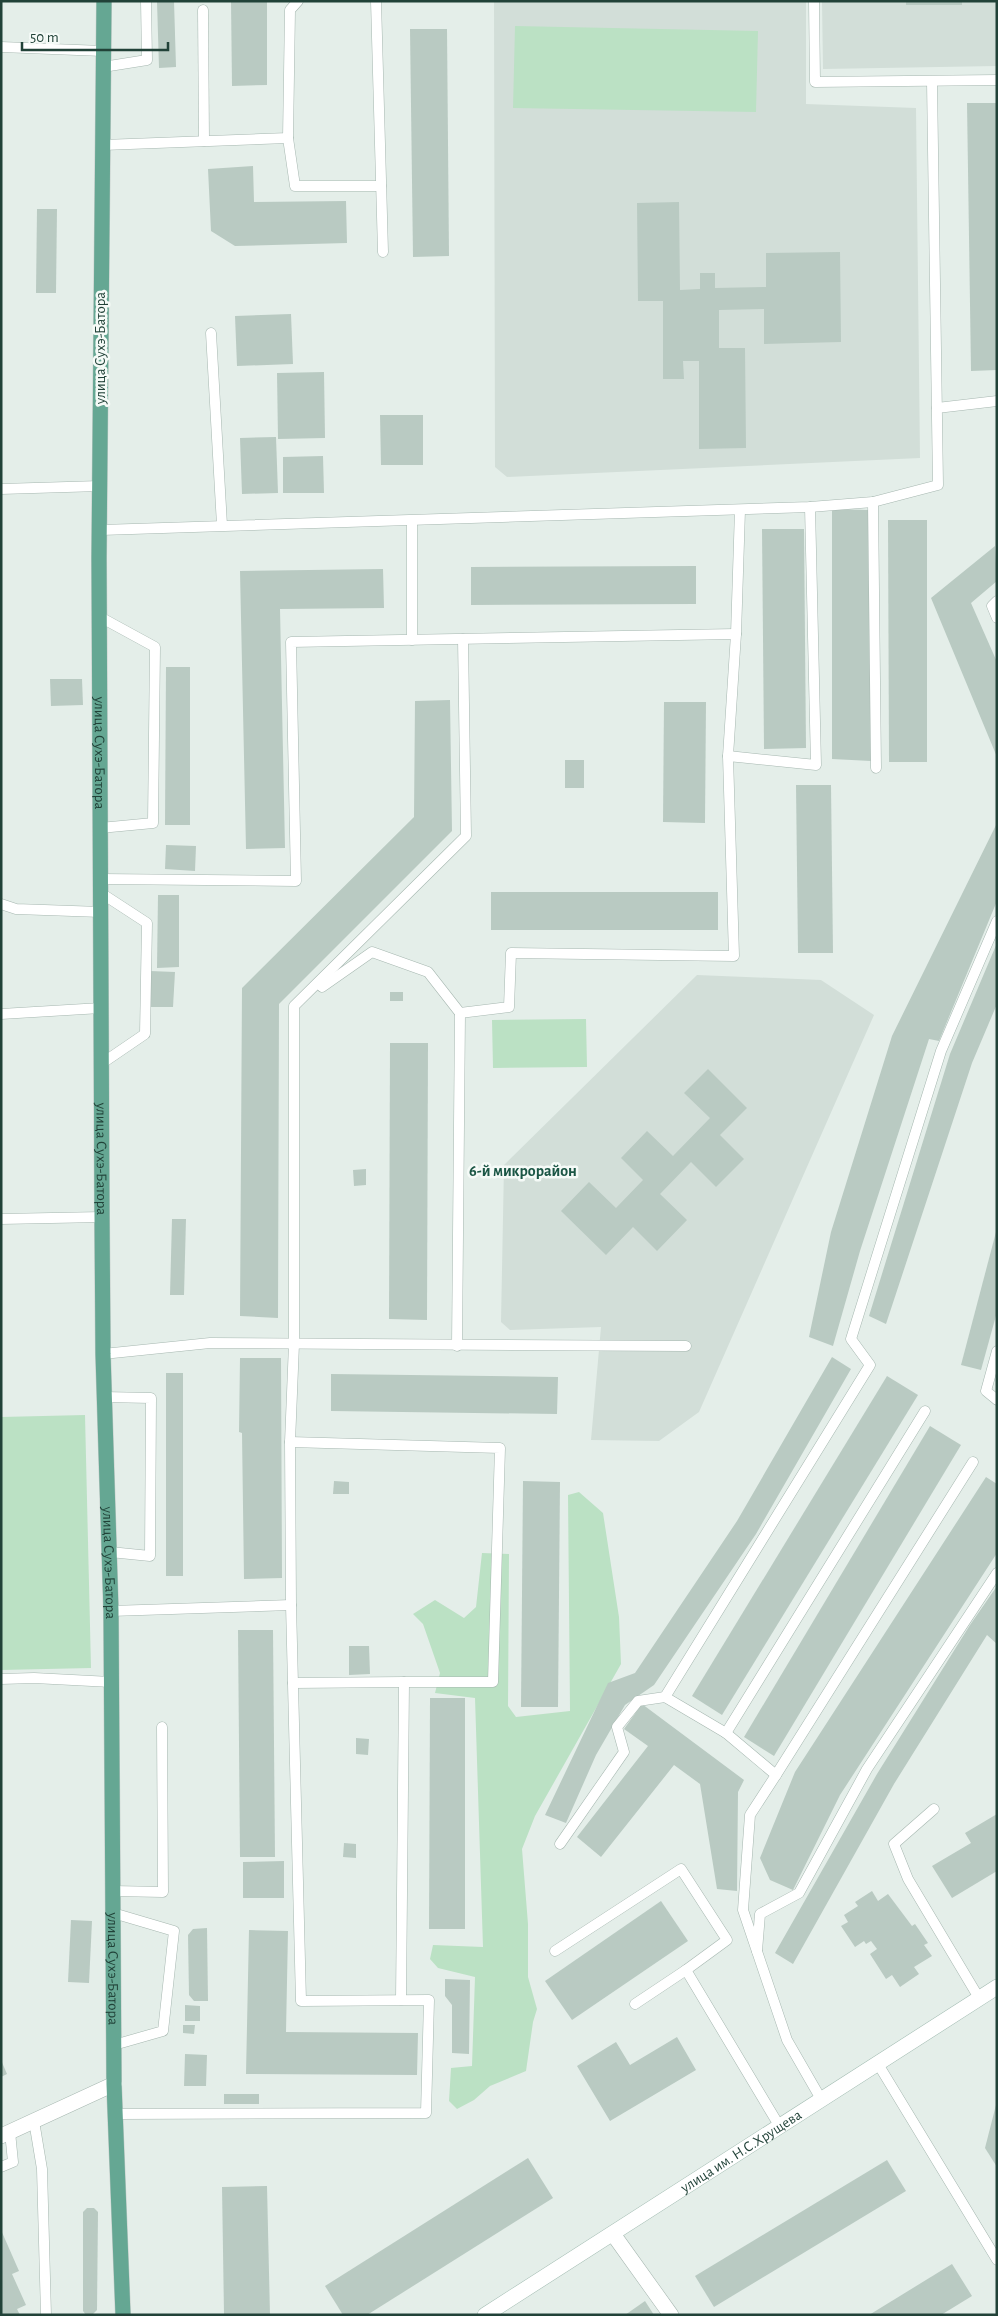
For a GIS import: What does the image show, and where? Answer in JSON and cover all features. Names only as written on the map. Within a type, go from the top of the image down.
[{"type":"main road","name":"улица Сухэ-Батора","points":[[104,1],[100,486],[103,1354],[111,1611],[114,2084],[123,2315]]},
{"type":"main road","name":"улица им. Н.С.Хрущева","points":[[485,2315],[997,1987]]},
{"type":"main road","points":[[6,2134],[114,2084]]},
{"type":"main road","points":[[613,2234],[671,2315]]},
{"type":"lane","points":[[104,67],[147,60],[146,1]]},
{"type":"lane","points":[[298,1],[290,10],[288,138],[295,186],[381,186]]},
{"type":"lane","points":[[376,1],[383,252]]},
{"type":"lane","points":[[814,1],[815,82],[997,80]]},
{"type":"lane","points":[[203,10],[204,141]]},
{"type":"lane","points":[[1,48],[103,52]]},
{"type":"lane","points":[[100,530],[810,507],[873,502],[938,485],[932,82]]},
{"type":"lane","points":[[102,145],[288,138]]},
{"type":"lane","points":[[211,333],[222,525]]},
{"type":"lane","points":[[937,408],[997,401]]},
{"type":"lane","points":[[1,489],[100,486]]},
{"type":"lane","points":[[873,502],[876,768]]},
{"type":"lane","points":[[728,756],[816,765],[810,507]]},
{"type":"lane","points":[[460,1013],[509,1007],[511,953],[734,956],[728,756],[736,634],[740,510]]},
{"type":"lane","points":[[412,521],[412,640]]},
{"type":"lane","points":[[997,601],[992,606],[997,618]]},
{"type":"lane","points":[[100,617],[155,648],[153,823],[100,828]]},
{"type":"lane","points":[[101,886],[296,881],[291,642],[736,634]]},
{"type":"lane","points":[[116,2114],[426,2113],[429,2000],[301,2001],[291,1605],[290,1442],[294,1344],[294,1006],[466,836],[463,639]]},
{"type":"lane","points":[[101,886],[147,923],[145,1034],[101,1064]]},
{"type":"lane","points":[[1,904],[16,909],[101,912]]},
{"type":"lane","points":[[665,1697],[870,1365],[851,1339],[941,1051],[997,921]]},
{"type":"lane","points":[[294,1006],[372,952],[428,972],[460,1013],[457,1346]]},
{"type":"lane","points":[[1,1014],[101,1008]]},
{"type":"lane","points":[[1,1219],[102,1217]]},
{"type":"lane","points":[[103,1354],[210,1343],[686,1346]]},
{"type":"lane","points":[[997,1351],[986,1391],[997,1400]]},
{"type":"lane","points":[[104,1397],[151,1398],[150,1556],[110,1552]]},
{"type":"lane","points":[[726,1733],[924,1411]]},
{"type":"lane","points":[[290,1442],[500,1448],[493,1682],[293,1683]]},
{"type":"lane","points":[[821,2099],[787,2040],[743,1910],[750,1815],[973,1462]]},
{"type":"lane","points":[[757,1952],[760,1914],[799,1893],[867,1769],[997,1573]]},
{"type":"lane","points":[[111,1611],[291,1605]]},
{"type":"lane","points":[[1,1678],[111,1682]]},
{"type":"lane","points":[[401,2000],[404,1682]]},
{"type":"lane","points":[[560,1844],[624,1752],[617,1727],[638,1701],[665,1697],[726,1733],[776,1775]]},
{"type":"lane","points":[[113,1891],[163,1892],[162,1727]]},
{"type":"lane","points":[[934,1809],[894,1844],[908,1879],[979,1998]]},
{"type":"lane","points":[[555,1951],[681,1868],[728,1940],[635,2004]]},
{"type":"lane","points":[[113,1913],[174,1930],[163,2031],[114,2045]]},
{"type":"lane","points":[[686,1970],[780,2127]]},
{"type":"lane","points":[[878,2064],[997,2260]]},
{"type":"lane","points":[[34,2121],[42,2168],[46,2315]]},
{"type":"lane","points":[[1,2167],[13,2162],[6,2134]]},
{"type":"shaded area","points":[[806,1],[806,104],[916,108],[920,458],[507,477],[495,467],[494,2]]},
{"type":"shaded area","points":[[822,1],[997,1],[997,66],[823,69]]},
{"type":"shaded area","points":[[697,975],[821,980],[874,1015],[699,1412],[659,1441],[591,1440],[601,1327],[510,1330],[501,1322],[504,1165]]},
{"type":"green space","points":[[515,26],[758,31],[756,112],[513,108]]},
{"type":"green space","points":[[586,1019],[587,1067],[493,1068],[492,1020]]},
{"type":"green space","points":[[85,1415],[91,1668],[1,1670],[1,1417]]},
{"type":"green space","points":[[579,1492],[603,1513],[619,1617],[621,1664],[535,1816],[522,1849],[528,1924],[528,1977],[537,2009],[533,2022],[526,2071],[490,2086],[474,2100],[457,2109],[449,2101],[451,2068],[472,2066],[475,1977],[438,1968],[430,1959],[433,1945],[483,1947],[475,1698],[435,1693],[440,1673],[423,1624],[413,1614],[435,1600],[464,1618],[476,1607],[482,1553],[509,1554],[508,1706],[516,1717],[570,1711],[568,1495]]},
{"type":"building","points":[[157,1],[174,1],[176,67],[159,68]]},
{"type":"building","points":[[231,1],[267,1],[267,85],[232,86]]},
{"type":"building","points":[[906,1],[962,1],[962,5],[906,5]]},
{"type":"building","points":[[410,29],[447,29],[449,256],[413,257]]},
{"type":"building","points":[[967,103],[997,103],[997,370],[971,371]]},
{"type":"building","points":[[253,166],[254,202],[346,201],[347,243],[235,246],[211,231],[208,169]]},
{"type":"building","points":[[679,202],[680,290],[700,289],[700,273],[715,273],[715,288],[766,287],[766,253],[840,252],[841,342],[764,344],[764,309],[719,310],[719,348],[745,348],[746,448],[699,449],[699,361],[683,361],[684,379],[663,379],[663,301],[638,301],[637,203]]},
{"type":"building","points":[[37,209],[57,209],[56,293],[36,293]]},
{"type":"building","points":[[291,314],[293,364],[237,366],[235,316]]},
{"type":"building","points":[[324,372],[325,438],[278,439],[277,373]]},
{"type":"building","points":[[380,415],[423,415],[423,465],[381,465]]},
{"type":"building","points":[[276,437],[278,493],[242,494],[240,438]]},
{"type":"building","points":[[323,456],[324,493],[283,493],[283,457]]},
{"type":"building","points":[[832,509],[868,510],[871,761],[832,759]]},
{"type":"building","points":[[888,520],[927,520],[927,762],[889,762]]},
{"type":"building","points":[[762,529],[804,529],[806,748],[764,749]]},
{"type":"building","points":[[995,546],[997,581],[971,603],[997,662],[997,757],[931,598]]},
{"type":"building","points":[[696,566],[696,604],[471,605],[471,567]]},
{"type":"building","points":[[383,569],[384,608],[280,609],[285,848],[246,849],[240,571]]},
{"type":"building","points":[[166,667],[190,667],[190,825],[165,825]]},
{"type":"building","points":[[50,679],[82,679],[83,705],[51,706]]},
{"type":"building","points":[[450,700],[452,831],[279,1004],[278,1318],[240,1316],[242,988],[414,817],[415,701]]},
{"type":"building","points":[[664,702],[706,702],[705,823],[663,822]]},
{"type":"building","points":[[565,760],[584,760],[584,788],[565,788]]},
{"type":"building","points":[[796,785],[831,785],[833,953],[798,953]]},
{"type":"building","points":[[997,823],[997,901],[939,1041],[929,1039],[860,1251],[833,1346],[809,1337],[831,1232],[892,1036]]},
{"type":"building","points":[[166,845],[196,846],[195,871],[165,869]]},
{"type":"building","points":[[491,892],[718,892],[718,930],[491,930]]},
{"type":"building","points":[[158,895],[179,895],[179,967],[157,968]]},
{"type":"building","points":[[997,943],[997,1004],[972,1063],[886,1324],[869,1316],[950,1054]]},
{"type":"building","points":[[150,971],[175,972],[173,1007],[149,1007]]},
{"type":"building","points":[[390,992],[403,992],[403,1001],[390,1001]]},
{"type":"building","points":[[390,1043],[428,1043],[427,1320],[389,1319]]},
{"type":"building","points":[[708,1069],[747,1108],[720,1135],[744,1159],[716,1187],[691,1162],[660,1194],[687,1220],[657,1251],[633,1227],[606,1255],[561,1211],[589,1182],[616,1208],[643,1180],[621,1158],[647,1131],[673,1156],[710,1118],[684,1093]]},
{"type":"building","points":[[366,1169],[366,1185],[354,1186],[353,1170]]},
{"type":"building","points":[[172,1219],[186,1219],[184,1295],[170,1295]]},
{"type":"building","points":[[996,1232],[997,1312],[981,1370],[961,1365]]},
{"type":"building","points":[[832,1357],[851,1369],[756,1534],[654,1685],[625,1705],[596,1755],[566,1823],[545,1815],[608,1683],[635,1673],[737,1521]]},
{"type":"building","points":[[240,1358],[281,1358],[282,1578],[244,1579],[242,1433],[239,1432]]},
{"type":"building","points":[[166,1373],[183,1373],[183,1576],[166,1576]]},
{"type":"building","points":[[331,1374],[558,1377],[557,1414],[331,1411]]},
{"type":"building","points":[[887,1376],[918,1395],[722,1715],[692,1696]]},
{"type":"building","points":[[930,1426],[961,1445],[774,1756],[744,1737]]},
{"type":"building","points":[[986,1477],[997,1484],[997,1553],[840,1795],[793,1890],[770,1880],[760,1858],[795,1772]]},
{"type":"building","points":[[334,1481],[349,1482],[349,1494],[333,1494]]},
{"type":"building","points":[[523,1481],[560,1482],[558,1707],[521,1707]]},
{"type":"building","points":[[997,1586],[997,1644],[987,1635],[894,1784],[793,1964],[775,1953],[877,1774],[970,1625]]},
{"type":"building","points":[[238,1630],[273,1630],[275,1857],[240,1857]]},
{"type":"building","points":[[349,1646],[369,1646],[370,1674],[349,1675]]},
{"type":"building","points":[[430,1698],[465,1698],[465,1929],[429,1929]]},
{"type":"building","points":[[642,1704],[744,1780],[738,1792],[737,1891],[717,1889],[700,1784],[674,1765],[601,1857],[577,1837],[648,1746],[624,1729]]},
{"type":"building","points":[[356,1738],[369,1739],[368,1755],[356,1754]]},
{"type":"building","points":[[997,1814],[997,1871],[952,1898],[932,1866],[971,1843],[965,1833]]},
{"type":"building","points":[[344,1843],[356,1844],[356,1858],[343,1857]]},
{"type":"building","points":[[284,1861],[284,1898],[243,1898],[243,1862]]},
{"type":"building","points":[[872,1891],[878,1901],[888,1894],[912,1926],[915,1924],[928,1943],[924,1945],[932,1956],[914,1967],[919,1974],[900,1987],[892,1975],[886,1979],[870,1954],[877,1949],[871,1941],[866,1944],[864,1941],[855,1947],[841,1926],[848,1922],[844,1915],[858,1906],[855,1902]]},
{"type":"building","points":[[661,1901],[688,1941],[572,2020],[545,1981]]},
{"type":"building","points":[[71,1920],[92,1921],[89,1983],[68,1982]]},
{"type":"building","points":[[207,1928],[208,2001],[194,2001],[189,1995],[188,1935],[193,1929]]},
{"type":"building","points":[[249,1930],[288,1931],[286,2032],[418,2033],[417,2075],[246,2074]]},
{"type":"building","points":[[445,1979],[470,1980],[469,2054],[452,2053],[452,2005],[445,1996]]},
{"type":"building","points":[[185,2005],[200,2006],[200,2021],[185,2021]]},
{"type":"building","points":[[183,2025],[195,2025],[194,2034],[183,2033]]},
{"type":"building","points":[[677,2037],[696,2070],[610,2121],[577,2066],[616,2042],[630,2065]]},
{"type":"building","points":[[185,2054],[207,2055],[206,2086],[184,2086]]},
{"type":"building","points":[[1,2060],[7,2074],[1,2077]]},
{"type":"building","points":[[224,2094],[259,2094],[259,2104],[224,2104]]},
{"type":"building","points":[[997,2101],[997,2167],[985,2148]]},
{"type":"building","points":[[528,2158],[553,2198],[367,2315],[343,2315],[325,2286]]},
{"type":"building","points":[[887,2160],[906,2191],[714,2307],[695,2276]]},
{"type":"building","points":[[267,2186],[270,2315],[224,2315],[222,2187]]},
{"type":"building","points":[[87,2208],[94,2208],[98,2212],[97,2310],[93,2314],[86,2315],[83,2311],[83,2212]]},
{"type":"building","points":[[1,2230],[19,2271],[12,2274],[26,2305],[17,2309],[20,2315],[1,2315]]},
{"type":"building","points":[[952,2264],[972,2296],[941,2315],[869,2315]]},
{"type":"building","points":[[645,2301],[654,2315],[625,2315]]},
{"type":"district","name":"6-й микрорайон","points":[[523,1170]]}]
